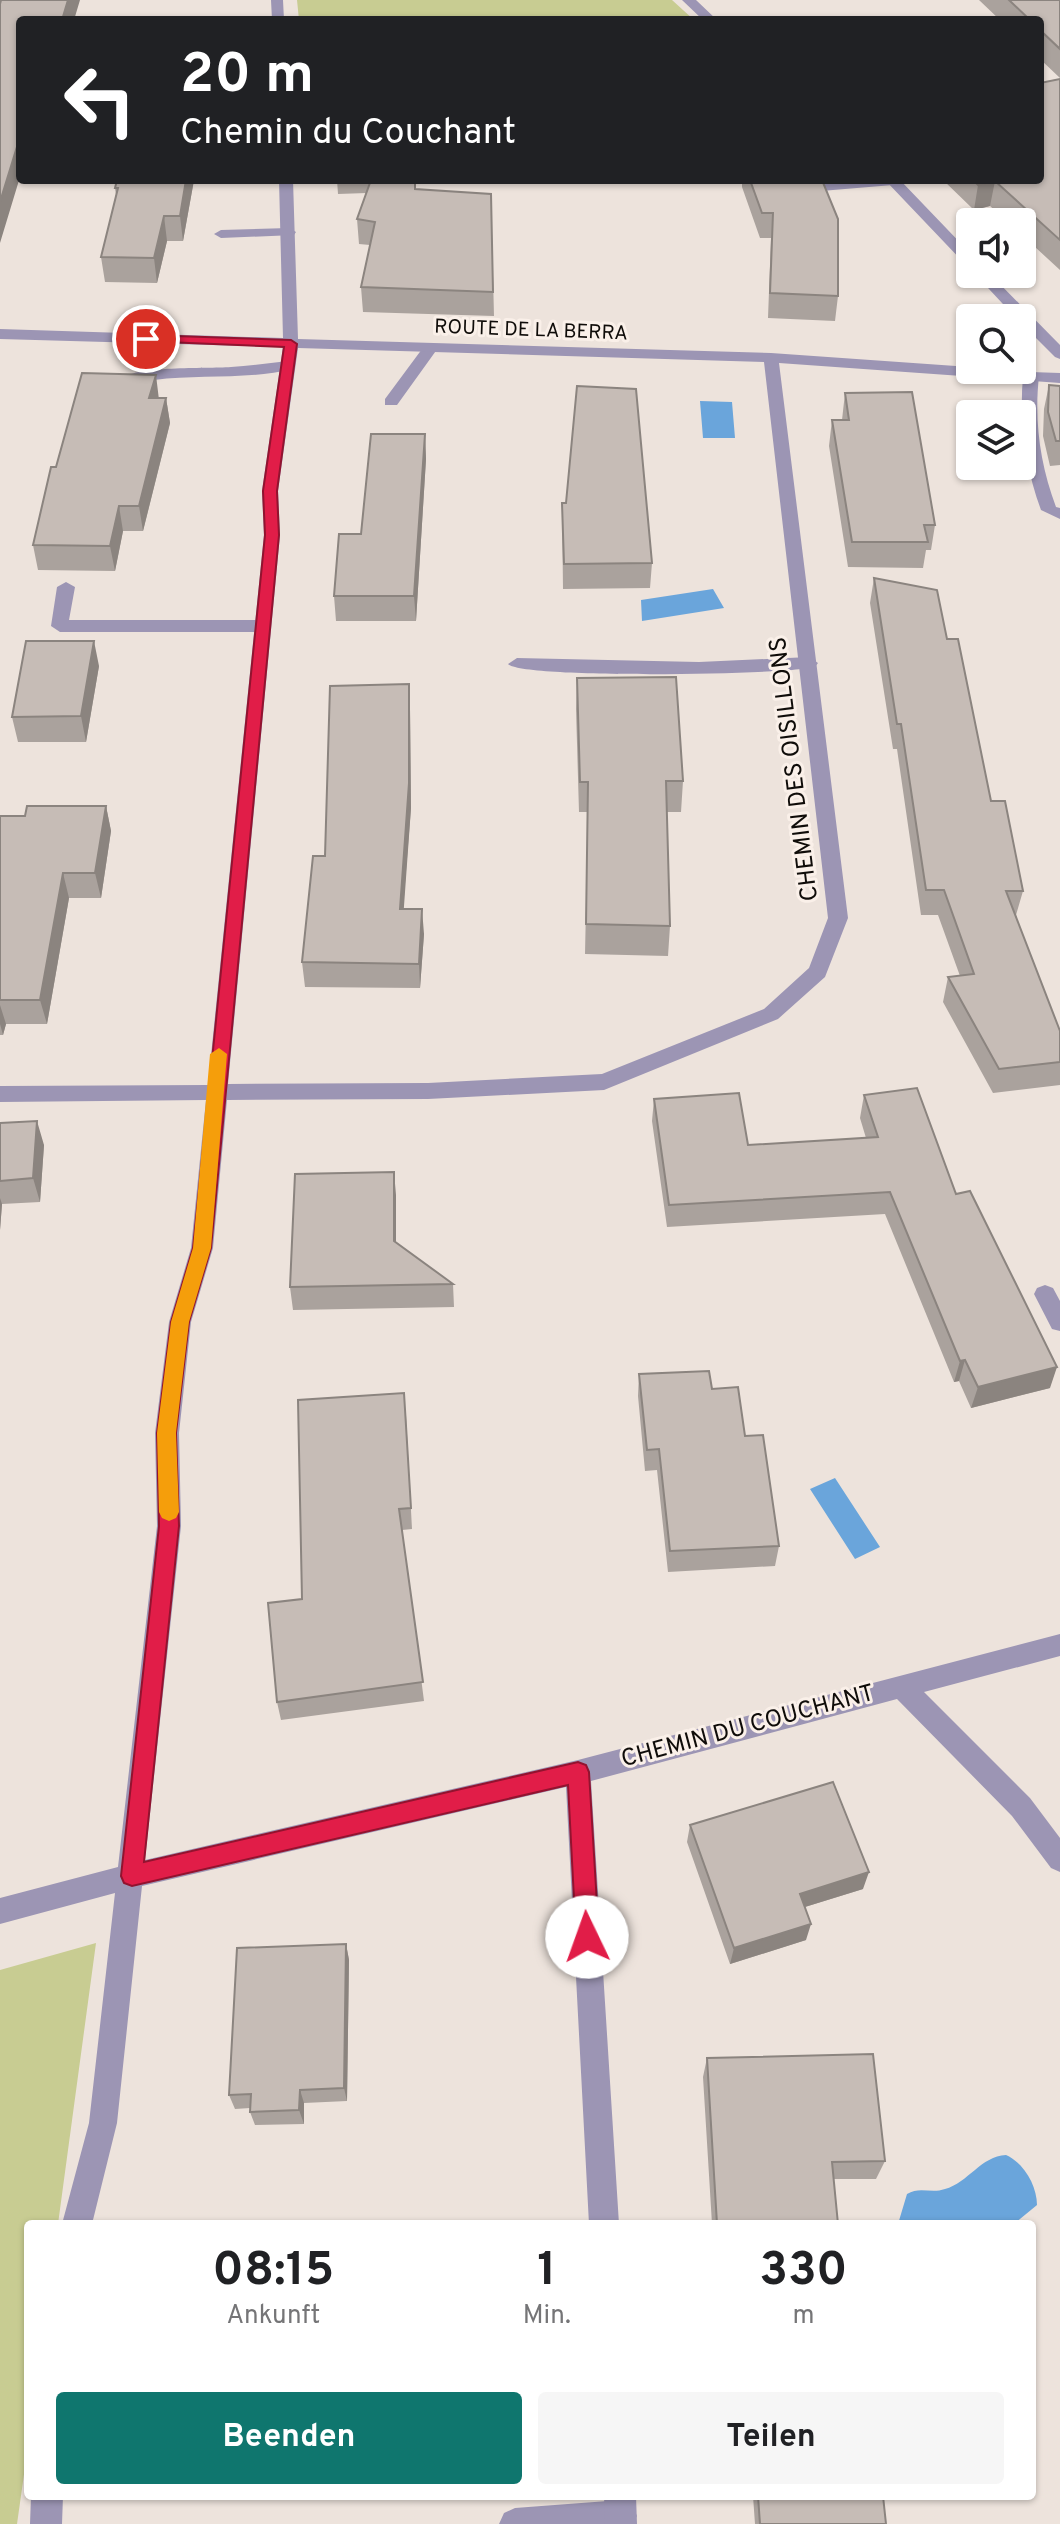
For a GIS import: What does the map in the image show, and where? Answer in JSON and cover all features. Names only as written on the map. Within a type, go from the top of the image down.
[{"type":"street","points":[[688,0],[706,16]]},
{"type":"street","points":[[78,2220],[103,2123],[169,1526],[167,1433],[180,1322],[202,1248],[272,535],[270,491],[291,344],[286,184]]},
{"type":"street","points":[[821,187],[856,184]]},
{"type":"street","points":[[895,184],[956,247]]},
{"type":"street","points":[[221,234],[289,232]]},
{"type":"street","points":[[996,288],[1060,354]]},
{"type":"street","name":"ROUTE DE LA BERRA","points":[[0,334],[771,358],[956,371]]},
{"type":"street","points":[[391,402],[430,348]]},
{"type":"street","name":"CHEMIN DES OISILLONS","points":[[0,1094],[428,1091],[604,1082],[771,1014],[818,972],[838,918],[771,358]]},
{"type":"street","points":[[118,391],[120,383],[132,377],[288,366]]},
{"type":"street","name":"ROUTE DE LA BERRA","points":[[1036,376],[1060,378]]},
{"type":"street","points":[[1030,384],[1026,413],[1041,489],[1049,510],[1060,514]]},
{"type":"street","points":[[66,587],[60,626],[261,626]]},
{"type":"street","points":[[517,664],[670,670],[740,669],[809,663]]},
{"type":"street","points":[[1045,1294],[1060,1322]]},
{"type":"street","points":[[901,1686],[1060,1645]]},
{"type":"street","name":"CHEMIN DU COUCHANT","points":[[0,1911],[132,1876],[578,1772],[901,1686],[1021,1807],[1060,1859]]},
{"type":"street","points":[[578,1772],[604,2220]]},
{"type":"street","points":[[46,2524],[47,2500]]},
{"type":"street","points":[[515,2524],[621,2512]]},
{"type":"green space","points":[[297,0],[672,0],[690,16],[299,16]]},
{"type":"green space","points":[[96,1943],[59,2220],[24,2220],[24,2474],[17,2524],[0,2524],[0,1970]]},
{"type":"water","points":[[700,401],[732,402],[735,438],[703,438]]},
{"type":"water","points":[[713,589],[724,608],[642,621],[641,600]]},
{"type":"water","points":[[835,1478],[880,1547],[855,1559],[810,1489]]},
{"type":"water","points":[[1006,2155],[1012,2159],[1024,2169],[1032,2183],[1037,2205],[1019,2220],[899,2220],[907,2194],[953,2186],[997,2157]]},
{"type":"building","points":[[1,0],[68,0],[63,16],[16,16],[16,150],[0,202]]},
{"type":"building","points":[[1009,0],[1060,0],[1060,49],[1044,34],[1044,16],[1026,16]]},
{"type":"building","points":[[1060,79],[1060,240],[1036,218],[1036,208],[1025,208],[998,184],[1044,184],[1044,82]]},
{"type":"building","points":[[116,184],[185,184],[180,216],[164,216],[154,258],[101,257],[118,188],[115,188]]},
{"type":"building","points":[[370,184],[415,184],[415,189],[491,194],[493,292],[361,287],[375,222],[357,219]]},
{"type":"building","points":[[751,184],[824,184],[838,219],[838,296],[770,293],[773,213],[762,213]]},
{"type":"building","points":[[82,373],[156,375],[149,398],[166,398],[139,506],[119,506],[110,546],[33,545],[51,467],[56,467]]},
{"type":"building","points":[[1049,385],[1060,386],[1060,441],[1056,441],[1048,412]]},
{"type":"building","points":[[577,386],[636,389],[652,563],[564,564],[562,503],[566,503]]},
{"type":"building","points":[[912,392],[935,525],[924,525],[928,542],[852,542],[832,420],[849,420],[845,393]]},
{"type":"building","points":[[371,434],[425,434],[414,596],[334,596],[339,534],[361,534]]},
{"type":"building","points":[[874,578],[937,590],[947,639],[958,639],[991,801],[1005,801],[1023,891],[1006,891],[1060,1031],[1060,1062],[999,1069],[948,977],[974,974],[944,890],[926,890],[901,724],[897,724]]},
{"type":"building","points":[[26,641],[94,641],[81,716],[12,717]]},
{"type":"building","points":[[676,677],[683,781],[666,781],[670,926],[586,924],[588,782],[580,782],[577,678]]},
{"type":"building","points":[[409,684],[409,783],[400,909],[422,909],[419,964],[302,962],[313,856],[325,856],[330,686]]},
{"type":"building","points":[[27,806],[106,806],[95,873],[63,873],[40,1000],[0,1000],[0,816],[25,816]]},
{"type":"building","points":[[917,1088],[956,1194],[970,1191],[1057,1367],[978,1387],[965,1360],[960,1361],[890,1192],[669,1205],[654,1099],[739,1093],[748,1145],[878,1137],[864,1095]]},
{"type":"building","points":[[37,1121],[33,1178],[0,1181],[0,1123]]},
{"type":"building","points":[[394,1172],[394,1241],[453,1284],[290,1287],[295,1174]]},
{"type":"building","points":[[709,1371],[712,1389],[738,1387],[745,1436],[763,1435],[779,1546],[670,1551],[659,1449],[647,1450],[639,1374]]},
{"type":"building","points":[[404,1393],[411,1508],[399,1509],[423,1682],[277,1702],[268,1603],[302,1599],[298,1400]]},
{"type":"building","points":[[833,1782],[869,1872],[800,1894],[811,1924],[734,1948],[690,1825]]},
{"type":"building","points":[[346,1944],[344,2088],[300,2090],[299,2110],[250,2112],[251,2094],[229,2095],[237,1948]]},
{"type":"building","points":[[873,2054],[885,2161],[832,2162],[838,2220],[717,2220],[707,2058]]},
{"type":"building","points":[[758,2500],[883,2500],[886,2524],[760,2524]]},
{"type":"slow traffic","points":[[169,1512],[167,1433],[180,1322],[202,1248],[219,1054]]},
{"type":"route","points":[[146,339],[291,344],[270,491],[272,535],[202,1248],[180,1322],[167,1433],[169,1526],[132,1876],[578,1772],[587,1937]]}]
